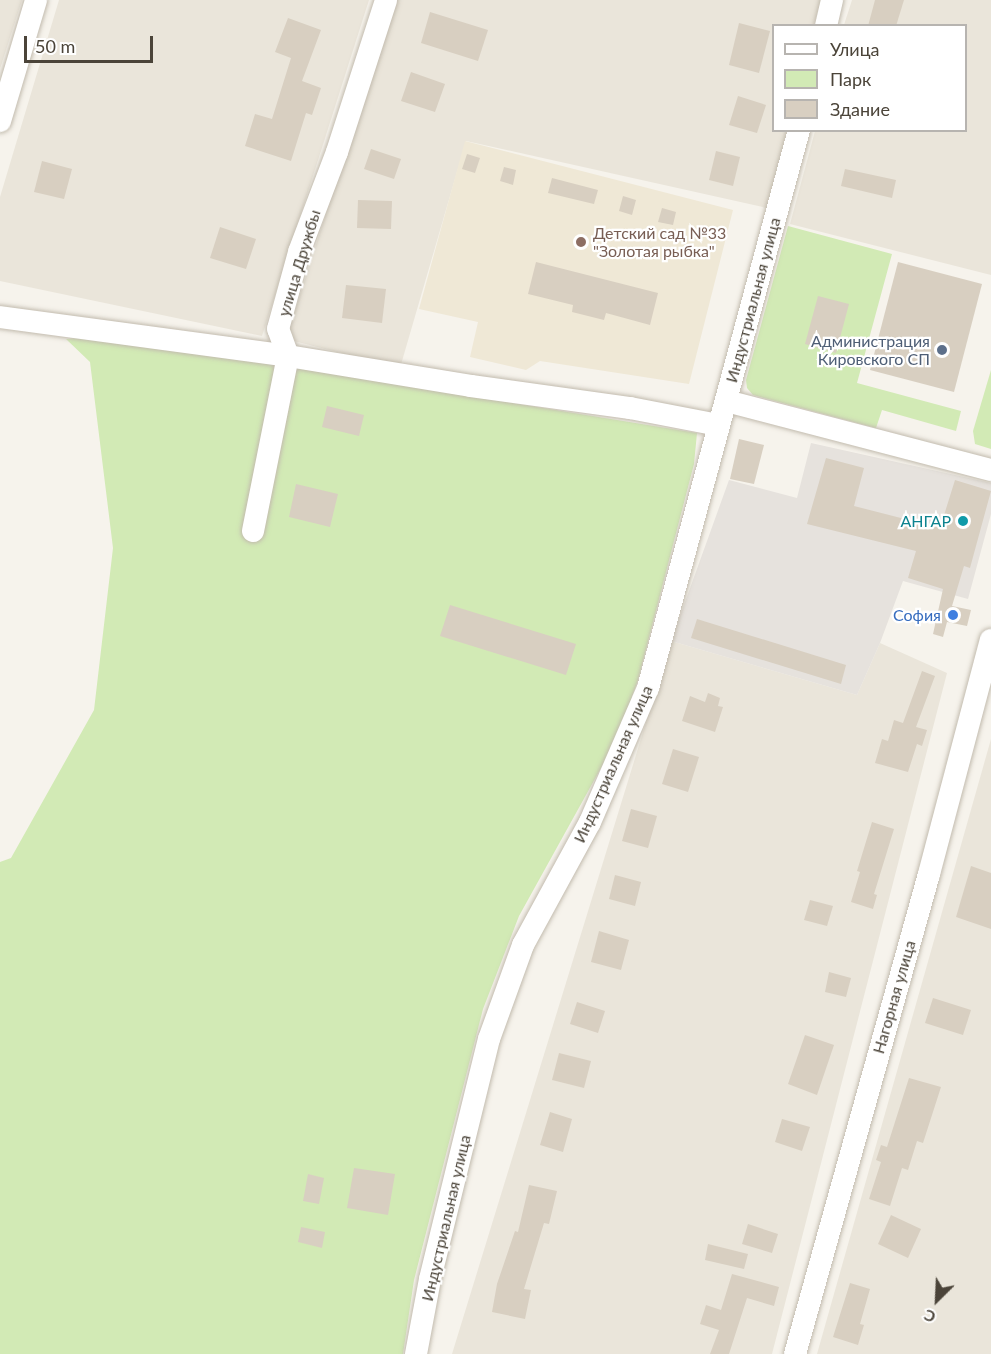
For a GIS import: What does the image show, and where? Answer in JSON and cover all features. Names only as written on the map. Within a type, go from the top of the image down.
[{"type":"street","points":[[0,121],[36,0]]},
{"type":"street","name":"улица Дружбы","points":[[288,356],[278,329],[299,252],[337,152],[386,0]]},
{"type":"street","points":[[826,24],[832,0]]},
{"type":"street","name":"Индустриальная улица","points":[[416,1354],[430,1279],[489,1039],[523,945],[590,822],[648,688],[798,132]]},
{"type":"street","points":[[0,317],[288,356],[471,386],[630,408],[718,425]]},
{"type":"street","points":[[253,531],[288,356]]},
{"type":"street","points":[[726,400],[991,470]]},
{"type":"street","name":"Нагорная улица","points":[[795,1354],[988,667],[991,640]]},
{"type":"shaded area","points":[[0,0],[22,0],[0,69]]},
{"type":"shaded area","points":[[59,0],[369,0],[262,336],[0,281],[0,197]]},
{"type":"shaded area","points":[[394,0],[821,0],[814,24],[772,24],[772,132],[787,132],[767,208],[466,141],[400,368],[286,339]]},
{"type":"shaded area","points":[[852,0],[991,0],[991,275],[790,224],[815,132],[967,132],[967,24],[844,24]]},
{"type":"shaded area","name":"Детский сад №33 \"Золотая рыбка\"","points":[[465,141],[733,210],[689,384],[540,361],[526,370],[470,357],[478,322],[419,309]]},
{"type":"shaded area","points":[[811,443],[991,483],[991,514],[968,599],[903,581],[880,643],[857,695],[671,641],[729,480],[797,498]]},
{"type":"shaded area","points":[[671,641],[857,695],[880,643],[947,673],[772,1354],[452,1354]]},
{"type":"shaded area","points":[[991,739],[991,1354],[817,1354]]},
{"type":"green space","points":[[788,226],[892,254],[857,383],[961,411],[956,431],[882,410],[876,428],[753,395],[747,388],[746,380]]},
{"type":"green space","points":[[100,336],[697,433],[694,464],[638,680],[617,739],[519,916],[483,1009],[414,1280],[403,1354],[0,1354],[0,862],[11,858],[94,710],[113,548],[90,362],[66,339]]},
{"type":"green space","points":[[991,370],[991,449],[975,444],[973,431]]},
{"type":"building","points":[[875,0],[904,0],[897,24],[869,24]]},
{"type":"building","points":[[430,12],[488,30],[478,61],[421,43]]},
{"type":"building","points":[[288,18],[321,30],[302,81],[321,88],[312,115],[306,113],[291,161],[245,146],[255,114],[272,119],[291,58],[275,52]]},
{"type":"building","points":[[739,23],[770,31],[759,73],[729,65]]},
{"type":"building","points":[[411,72],[445,84],[435,112],[401,101]]},
{"type":"building","points":[[738,96],[766,105],[757,133],[729,125]]},
{"type":"building","points":[[371,149],[401,159],[394,179],[364,169]]},
{"type":"building","points":[[716,151],[740,157],[733,186],[709,180]]},
{"type":"building","points":[[467,154],[480,158],[475,173],[462,169]]},
{"type":"building","points":[[42,161],[72,169],[64,199],[34,192]]},
{"type":"building","points":[[504,167],[516,170],[513,185],[500,181]]},
{"type":"building","points":[[845,169],[896,180],[892,198],[841,186]]},
{"type":"building","points":[[552,178],[598,190],[594,204],[548,193]]},
{"type":"building","points":[[623,196],[636,200],[632,215],[619,211]]},
{"type":"building","points":[[358,200],[392,201],[391,229],[357,228]]},
{"type":"building","points":[[662,208],[676,212],[673,225],[658,222]]},
{"type":"building","points":[[220,227],[256,239],[246,269],[210,258]]},
{"type":"building","points":[[536,262],[658,293],[650,325],[606,313],[604,320],[572,312],[573,305],[528,294]]},
{"type":"building","points":[[898,262],[982,284],[954,392],[870,370]]},
{"type":"building","points":[[346,285],[386,289],[382,323],[342,318]]},
{"type":"building","points":[[818,296],[849,304],[836,353],[805,344]]},
{"type":"building","points":[[327,406],[364,415],[359,436],[322,427]]},
{"type":"building","points":[[739,439],[764,445],[754,484],[730,479]]},
{"type":"building","points":[[826,458],[864,468],[854,506],[940,528],[955,480],[991,491],[970,568],[964,566],[952,606],[971,610],[967,626],[947,622],[943,637],[933,634],[943,589],[908,578],[916,551],[807,524]]},
{"type":"building","points":[[296,484],[338,494],[330,527],[289,517]]},
{"type":"building","points":[[450,605],[576,644],[566,675],[440,636]]},
{"type":"building","points":[[697,619],[846,665],[841,684],[691,638]]},
{"type":"building","points":[[922,671],[935,676],[916,727],[927,730],[922,746],[917,744],[908,772],[875,763],[882,739],[888,741],[894,720],[903,723]]},
{"type":"building","points":[[708,693],[720,698],[718,706],[723,707],[715,732],[682,721],[690,696],[705,702]]},
{"type":"building","points":[[673,749],[699,757],[688,792],[662,784]]},
{"type":"building","points":[[631,809],[657,816],[648,848],[622,841]]},
{"type":"building","points":[[872,822],[894,829],[874,894],[877,895],[873,909],[851,902],[860,872],[857,871]]},
{"type":"building","points":[[971,866],[991,873],[991,929],[956,917]]},
{"type":"building","points":[[615,875],[641,882],[635,906],[609,899]]},
{"type":"building","points":[[810,900],[833,906],[827,926],[804,920]]},
{"type":"building","points":[[599,931],[629,940],[621,970],[591,962]]},
{"type":"building","points":[[829,972],[851,978],[846,997],[825,992]]},
{"type":"building","points":[[933,998],[971,1010],[963,1035],[925,1023]]},
{"type":"building","points":[[577,1002],[605,1011],[598,1033],[570,1024]]},
{"type":"building","points":[[805,1035],[834,1045],[817,1095],[788,1084]]},
{"type":"building","points":[[559,1053],[591,1061],[584,1088],[552,1080]]},
{"type":"building","points":[[909,1078],[941,1087],[923,1143],[917,1141],[908,1170],[902,1168],[890,1206],[869,1199],[881,1162],[876,1160],[881,1145],[887,1147]]},
{"type":"building","points":[[550,1112],[572,1119],[563,1152],[540,1145]]},
{"type":"building","points":[[782,1119],[810,1127],[802,1151],[775,1142]]},
{"type":"building","points":[[354,1168],[395,1174],[388,1215],[347,1208]]},
{"type":"building","points":[[308,1174],[324,1178],[319,1204],[303,1201]]},
{"type":"building","points":[[529,1185],[557,1191],[549,1224],[544,1223],[524,1289],[531,1290],[525,1319],[492,1312],[497,1284],[515,1231],[518,1232]]},
{"type":"building","points":[[891,1215],[921,1229],[908,1258],[878,1244]]},
{"type":"building","points":[[748,1224],[778,1234],[772,1253],[742,1244]]},
{"type":"building","points":[[301,1227],[325,1232],[322,1248],[298,1242]]},
{"type":"building","points":[[708,1244],[748,1254],[744,1269],[705,1260]]},
{"type":"building","points":[[732,1274],[779,1287],[774,1306],[747,1298],[729,1354],[710,1354],[719,1330],[700,1324],[706,1305],[721,1310]]},
{"type":"building","points":[[850,1283],[870,1289],[860,1324],[864,1325],[858,1345],[833,1337]]},
{"type":"place","name":"Детский сад №33 \"Золотая рыбка\"","points":[[581,242]]},
{"type":"place","name":"Администрация Кировского СП","points":[[942,350]]},
{"type":"place","name":"АНГАР","points":[[963,521]]},
{"type":"place","name":"София","points":[[953,615]]}]
